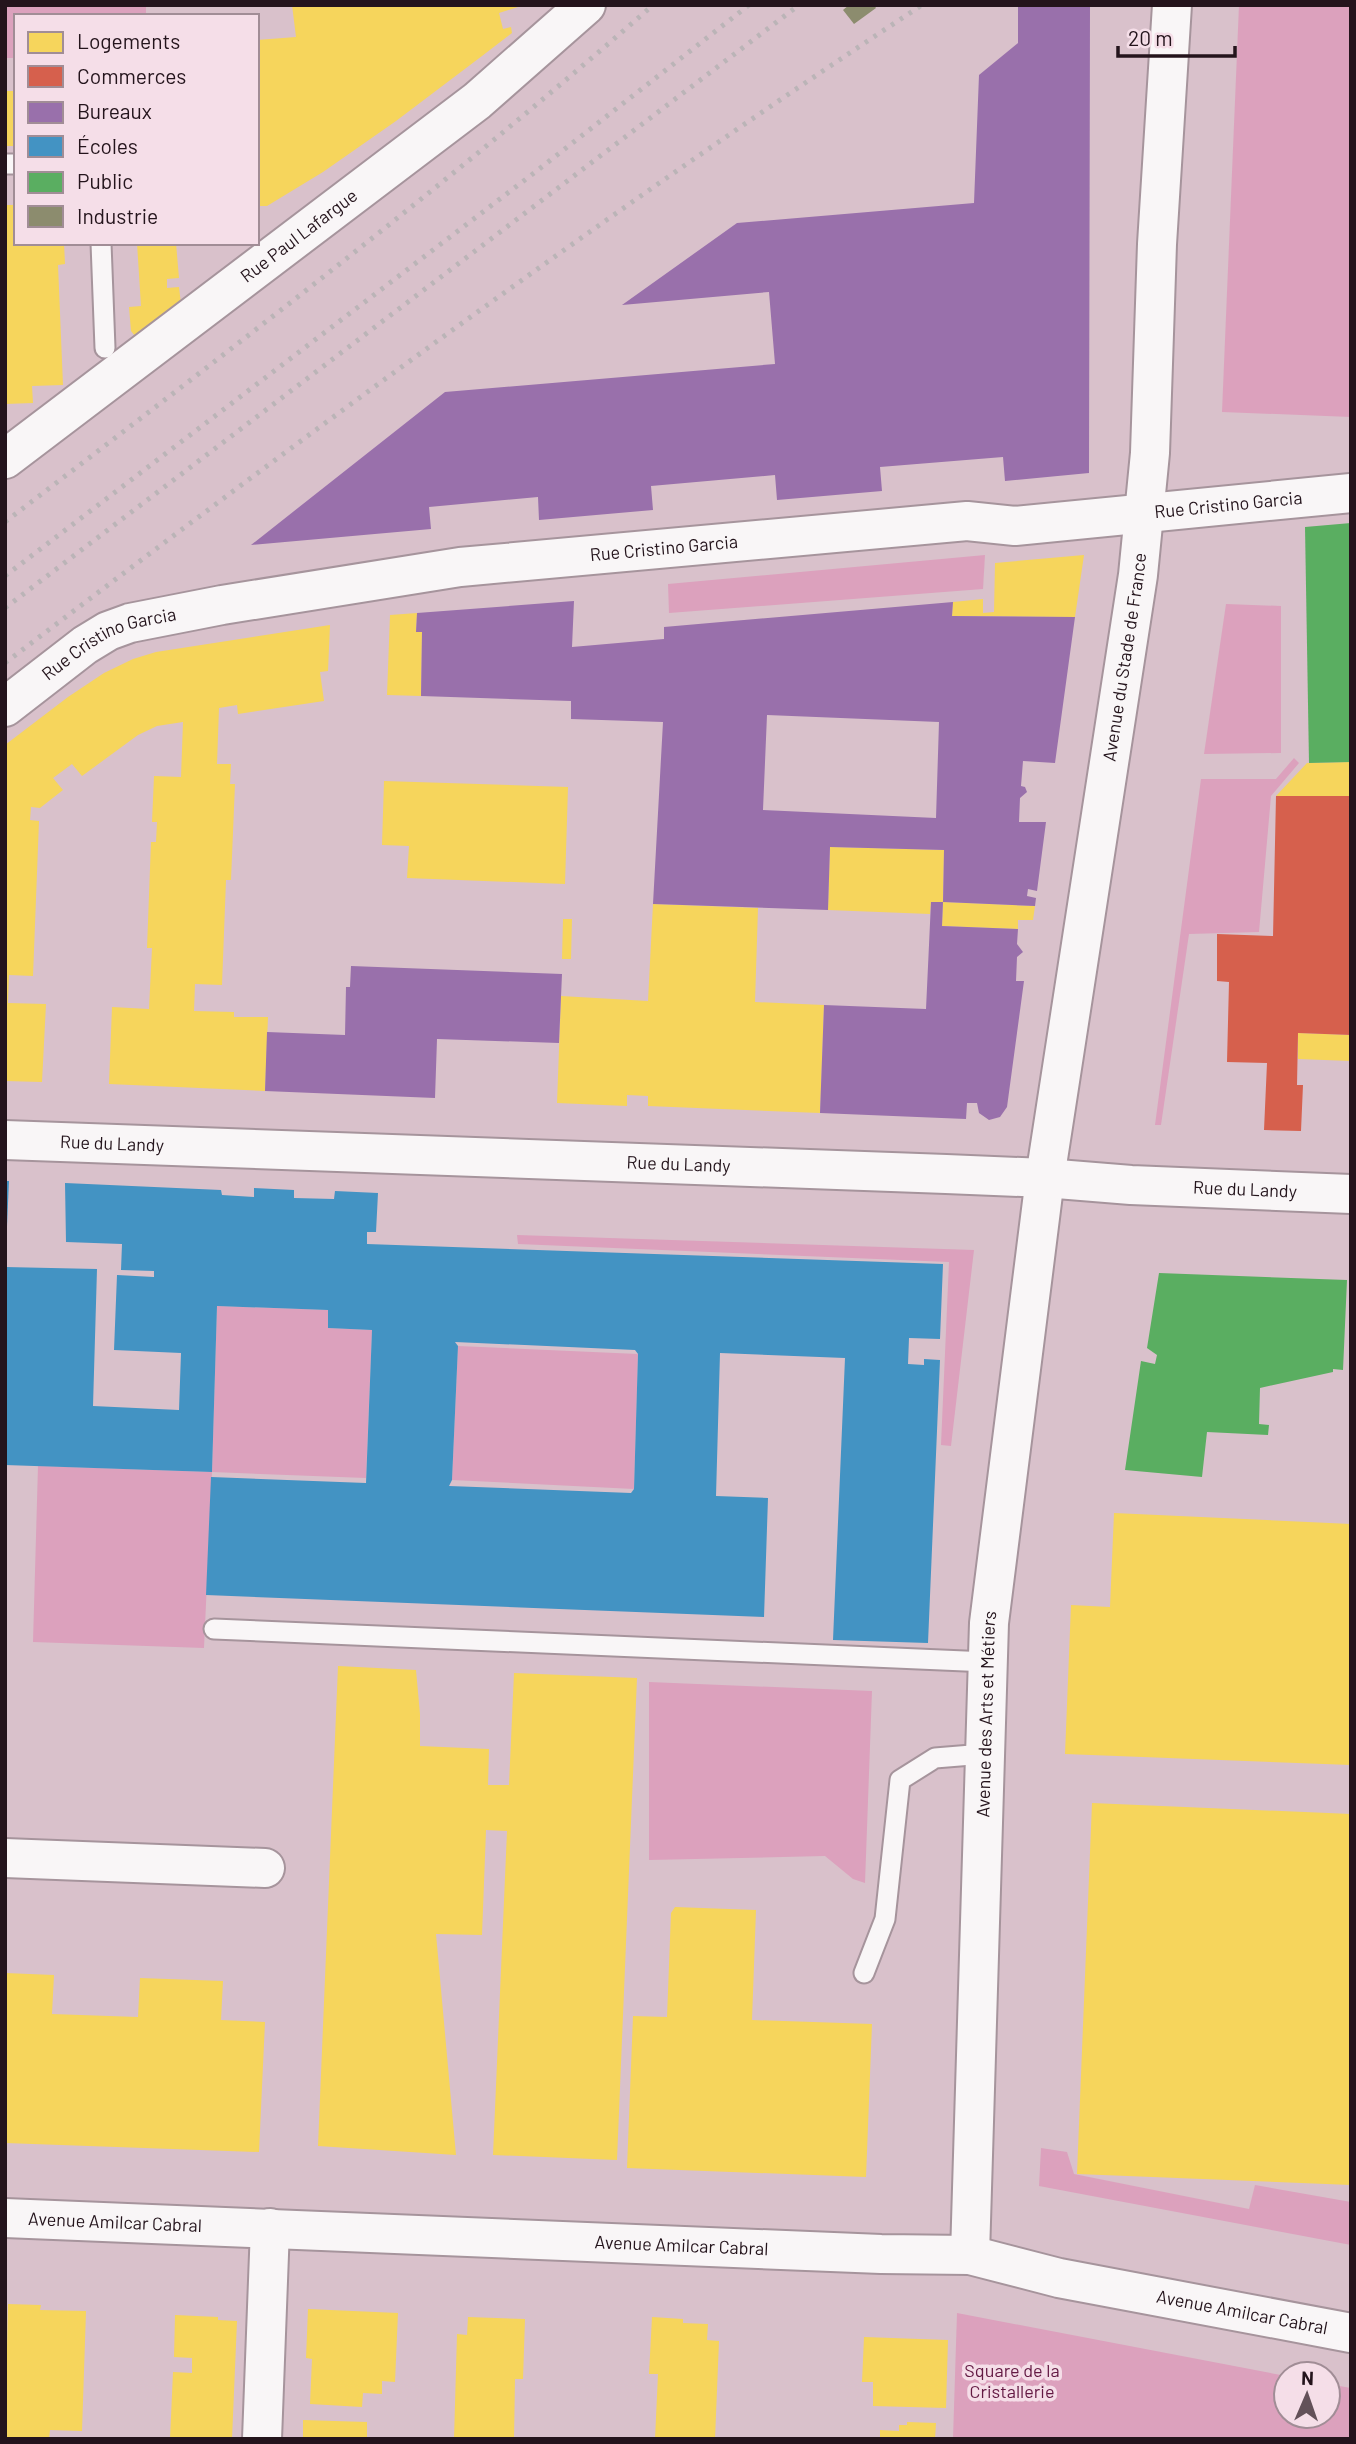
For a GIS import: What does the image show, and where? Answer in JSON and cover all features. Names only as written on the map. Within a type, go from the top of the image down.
[{"type":"street","name":"Rue Paul Lafargue","points":[[5,460],[477,101],[586,5]]},
{"type":"street","name":"Avenue du Stade de France","points":[[1045,1178],[1138,575],[1145,514],[1157,244],[1172,5]]},
{"type":"street","name":"Rue Cristino Garcia","points":[[5,707],[85,645],[108,631],[130,623],[235,603],[487,564],[967,521],[1015,526],[1351,493]]},
{"type":"street","name":"Rue du Landy","points":[[5,1140],[1045,1178],[1131,1185],[1351,1194]]},
{"type":"street","name":"Avenue des Arts et Métiers","points":[[970,2255],[984,1754],[991,1609],[1045,1178]]},
{"type":"street","points":[[5,1858],[265,1868]]},
{"type":"street","name":"Avenue Amilcar Cabral","points":[[5,2218],[881,2254],[970,2255],[1059,2278],[1351,2333]]},
{"type":"street","points":[[262,2439],[270,2228]]},
{"type":"lane","points":[[101,245],[105,348]]},
{"type":"lane","points":[[214,1629],[988,1662]]},
{"type":"lane","points":[[864,1973],[885,1919],[901,1780],[935,1758],[984,1754]]},
{"type":"green space","points":[[5,5],[146,5],[146,14],[14,14],[14,58],[5,58]]},
{"type":"green space","points":[[1239,5],[1351,5],[1351,417],[1222,412]]},
{"type":"green space","points":[[985,555],[983,589],[669,613],[668,584]]},
{"type":"green space","points":[[1226,604],[1281,606],[1281,753],[1204,754]]},
{"type":"green space","points":[[1294,758],[1299,763],[1271,796],[1259,932],[1189,934],[1161,1125],[1155,1125],[1201,779],[1276,779]]},
{"type":"green space","points":[[517,1235],[974,1250],[951,1446],[941,1445],[949,1262],[518,1244]]},
{"type":"green space","points":[[217,1306],[328,1310],[328,1328],[372,1330],[366,1478],[212,1472]]},
{"type":"green space","points":[[458,1346],[638,1354],[634,1489],[452,1480]]},
{"type":"green space","points":[[38,1466],[212,1472],[204,1648],[33,1642]]},
{"type":"green space","points":[[649,1682],[872,1691],[865,1883],[853,1879],[825,1856],[649,1860]]},
{"type":"green space","points":[[1041,2148],[1067,2152],[1074,2174],[1249,2209],[1255,2185],[1351,2202],[1351,2245],[1039,2186]]},
{"type":"green space","name":"Square de la Cristallerie","points":[[957,2313],[1272,2373],[1272,2430],[1342,2430],[1342,2386],[1351,2388],[1351,2439],[953,2439]]},
{"type":"building: Logements","points":[[292,5],[521,5],[499,13],[503,29],[511,27],[512,33],[396,121],[323,172],[267,206],[259,206],[259,40],[296,37]]},
{"type":"building: Logements","points":[[5,91],[14,91],[14,146],[5,146]]},
{"type":"building: Logements","points":[[5,205],[14,205],[14,245],[64,245],[65,264],[58,265],[63,385],[32,386],[33,403],[5,404]]},
{"type":"building: Logements","points":[[137,245],[176,245],[179,278],[167,279],[167,288],[179,287],[181,304],[135,336],[131,331],[129,307],[141,306]]},
{"type":"building: Logements","points":[[1084,555],[1075,617],[952,616],[953,602],[983,599],[983,613],[994,612],[995,563]]},
{"type":"building: Logements","points":[[417,613],[416,632],[422,632],[421,696],[387,695],[390,615]]},
{"type":"building: Logements","points":[[330,625],[328,671],[320,672],[324,701],[238,714],[237,705],[219,708],[217,764],[231,764],[230,784],[235,784],[231,880],[226,880],[222,985],[195,984],[194,1011],[234,1012],[234,1017],[268,1017],[265,1091],[109,1084],[112,1007],[149,1009],[152,948],[147,948],[151,842],[156,842],[157,822],[152,822],[154,776],[181,777],[183,722],[157,726],[138,735],[82,776],[72,764],[53,778],[63,790],[40,808],[31,807],[30,820],[39,821],[33,976],[9,975],[8,1003],[46,1004],[42,1082],[5,1081],[5,745],[68,697],[104,673],[133,659],[156,652]]},
{"type":"building: Logements","points":[[1351,762],[1351,796],[1276,796],[1307,763]]},
{"type":"building: Logements","points":[[384,781],[568,787],[565,884],[407,878],[409,846],[382,845]]},
{"type":"building: Logements","points":[[830,847],[944,850],[943,902],[931,902],[930,914],[828,910]]},
{"type":"building: Logements","points":[[943,902],[1035,906],[1033,920],[1018,920],[1018,929],[942,926]]},
{"type":"building: Logements","points":[[653,904],[758,908],[755,1002],[824,1005],[820,1113],[648,1106],[648,1096],[627,1095],[627,1106],[557,1103],[561,996],[648,1001]]},
{"type":"building: Logements","points":[[563,919],[572,919],[571,959],[562,959]]},
{"type":"building: Logements","points":[[1298,1033],[1351,1035],[1351,1061],[1298,1059]]},
{"type":"building: Logements","points":[[1114,1513],[1351,1524],[1351,1765],[1065,1754],[1071,1605],[1110,1607]]},
{"type":"building: Logements","points":[[338,1666],[416,1670],[420,1746],[489,1749],[488,1785],[509,1785],[514,1673],[637,1678],[617,2160],[493,2155],[507,1831],[486,1830],[482,1935],[436,1934],[456,2155],[318,2146]]},
{"type":"building: Logements","points":[[1092,1803],[1351,1814],[1351,2185],[1077,2174]]},
{"type":"building: Logements","points":[[675,1907],[756,1910],[752,2020],[872,2024],[866,2177],[627,2168],[633,2016],[667,2017],[671,1913]]},
{"type":"building: Logements","points":[[5,1973],[54,1975],[52,2014],[138,2017],[140,1978],[223,1981],[221,2020],[265,2022],[259,2152],[5,2143]]},
{"type":"building: Logements","points":[[8,2304],[41,2305],[40,2310],[86,2311],[82,2431],[50,2430],[49,2439],[5,2439]]},
{"type":"building: Logements","points":[[308,2309],[398,2313],[395,2382],[382,2381],[382,2394],[363,2393],[362,2407],[310,2404],[312,2359],[306,2358]]},
{"type":"building: Logements","points":[[175,2315],[218,2317],[218,2320],[237,2321],[232,2439],[170,2439],[173,2372],[192,2373],[192,2358],[174,2357]]},
{"type":"building: Logements","points":[[468,2317],[525,2319],[523,2379],[515,2379],[514,2439],[454,2439],[457,2334],[467,2335]]},
{"type":"building: Logements","points":[[652,2317],[683,2319],[683,2323],[708,2324],[707,2340],[719,2341],[715,2439],[655,2439],[658,2374],[649,2374]]},
{"type":"building: Logements","points":[[864,2337],[948,2340],[946,2408],[873,2406],[873,2382],[862,2382]]},
{"type":"building: Logements","points":[[303,2420],[367,2422],[367,2439],[303,2439]]},
{"type":"building: Logements","points":[[907,2422],[936,2423],[935,2439],[880,2439],[880,2430],[899,2431],[899,2425],[907,2425]]},
{"type":"building: Commerces","points":[[1276,796],[1351,796],[1351,1035],[1298,1033],[1297,1085],[1303,1085],[1301,1131],[1264,1130],[1267,1063],[1227,1062],[1229,982],[1217,981],[1217,934],[1273,936]]},
{"type":"building: Bureaux","points":[[1090,5],[1089,473],[1005,481],[1003,457],[880,467],[882,491],[777,500],[775,475],[651,486],[653,510],[539,520],[538,497],[429,507],[431,529],[251,545],[445,392],[775,364],[769,292],[622,305],[737,223],[974,203],[979,75],[1018,43],[1018,6]]},
{"type":"building: Bureaux","points":[[574,601],[572,647],[664,639],[664,627],[953,602],[952,616],[1075,617],[1055,763],[1023,761],[1021,786],[1025,787],[1027,792],[1020,798],[1019,822],[1046,822],[1037,891],[1028,889],[1027,896],[1036,898],[1035,906],[943,902],[944,850],[830,847],[828,910],[653,904],[663,722],[571,719],[571,701],[421,696],[422,632],[416,632],[417,613]],"holes":[[[767,715],[939,722],[936,818],[763,810]]]},
{"type":"building: Bureaux","points":[[931,902],[943,902],[942,926],[1018,929],[1017,944],[1023,952],[1017,957],[1016,981],[1024,981],[1007,1107],[1000,1117],[989,1120],[979,1113],[977,1103],[967,1103],[966,1119],[820,1113],[824,1005],[926,1009]]},
{"type":"building: Bureaux","points":[[351,966],[562,974],[559,1043],[437,1039],[435,1098],[265,1091],[267,1032],[345,1035],[346,987],[350,987]]},
{"type":"building: Écoles","points":[[5,1181],[9,1181],[7,1226],[5,1226]]},
{"type":"building: Écoles","points":[[65,1183],[221,1190],[222,1195],[254,1197],[254,1188],[294,1190],[294,1198],[334,1199],[335,1191],[378,1193],[376,1232],[367,1232],[367,1244],[943,1264],[940,1339],[909,1338],[908,1364],[924,1365],[924,1359],[940,1360],[928,1643],[833,1640],[845,1358],[720,1353],[716,1496],[768,1498],[764,1617],[206,1595],[211,1477],[366,1483],[372,1330],[328,1328],[328,1310],[217,1306],[212,1472],[5,1465],[5,1267],[97,1269],[93,1406],[179,1410],[181,1353],[114,1350],[117,1275],[154,1277],[154,1271],[121,1270],[122,1244],[66,1242]],"holes":[[[455,1342],[635,1350],[638,1354],[634,1489],[631,1493],[449,1486],[452,1480],[458,1346]]]},
{"type":"building: Public","points":[[1351,523],[1351,762],[1309,763],[1305,527]]},
{"type":"building: Public","points":[[1159,1273],[1347,1280],[1343,1370],[1333,1369],[1333,1372],[1260,1388],[1259,1424],[1269,1425],[1268,1435],[1207,1432],[1202,1477],[1125,1470],[1141,1361],[1155,1364],[1157,1355],[1147,1348]]},
{"type":"building: Industrie","points":[[849,5],[874,5],[876,8],[854,24],[843,10]]},
{"type":"railway","points":[[5,522],[415,204],[653,5]]},
{"type":"railway","points":[[5,576],[534,173],[749,5]]},
{"type":"railway","points":[[5,608],[799,5]]},
{"type":"railway","points":[[5,663],[458,326],[688,163],[922,5]]}]
